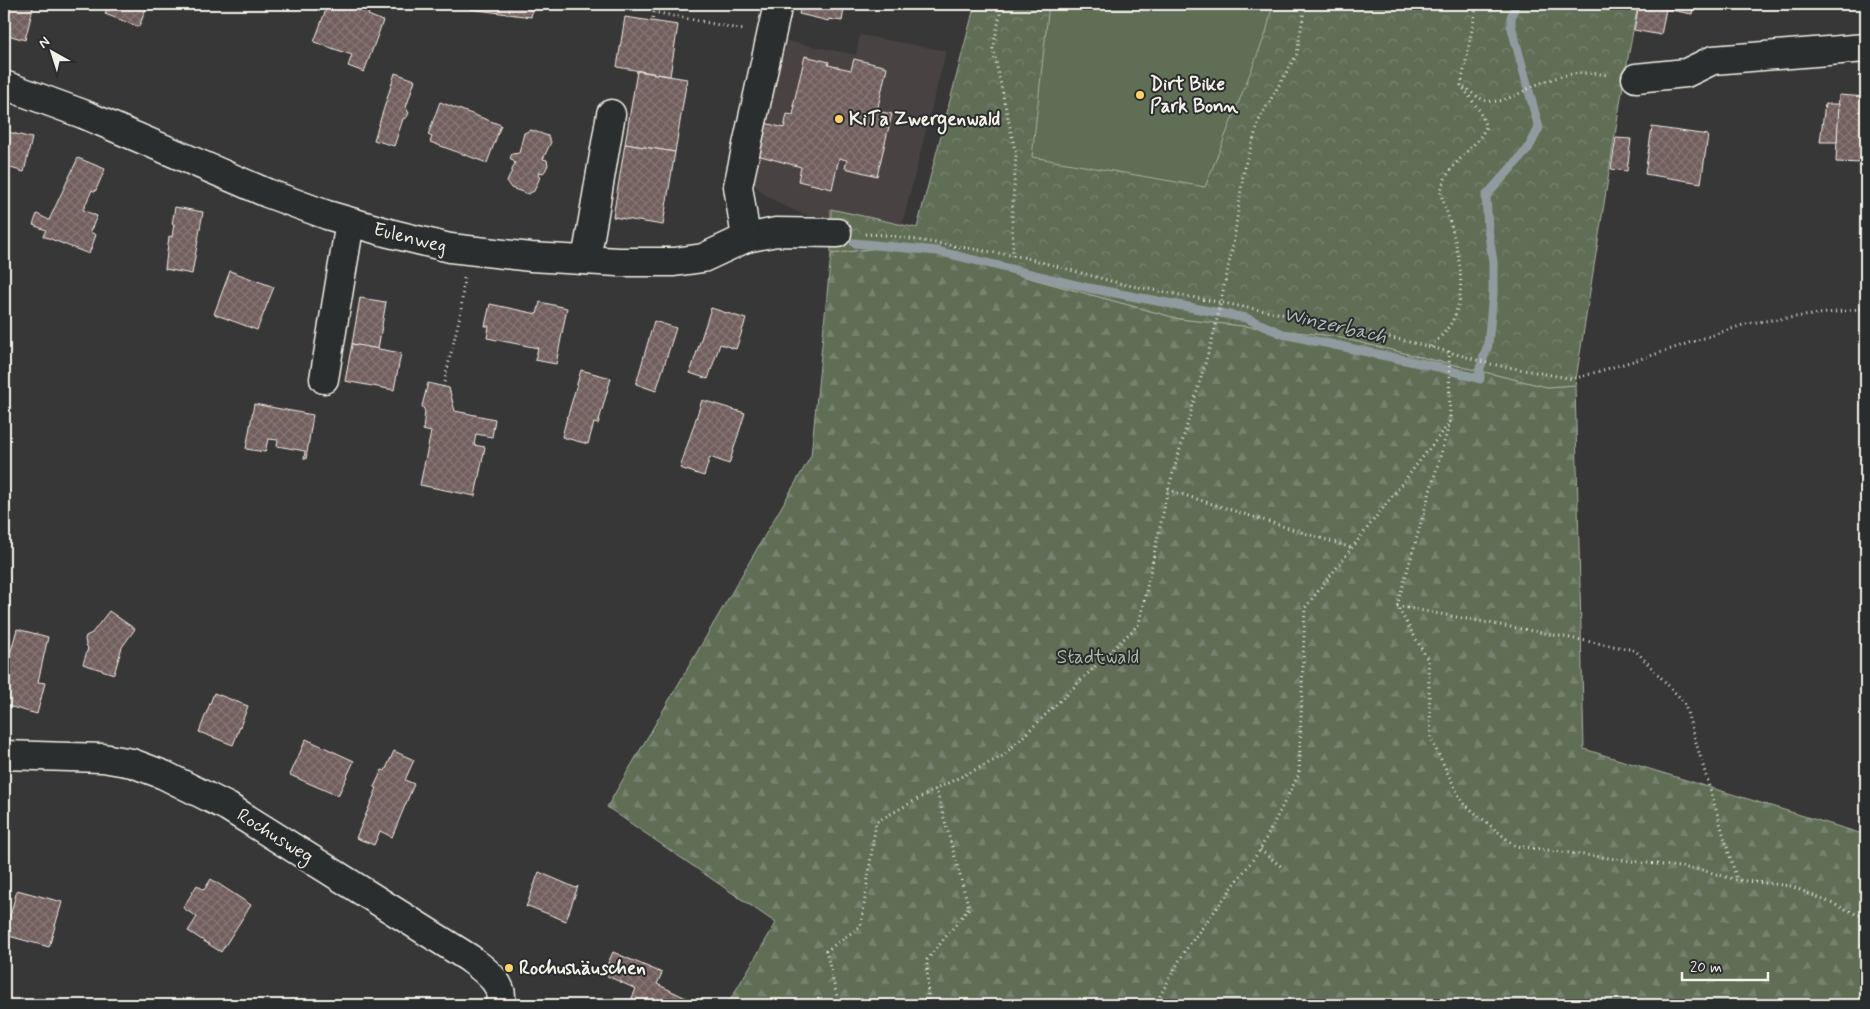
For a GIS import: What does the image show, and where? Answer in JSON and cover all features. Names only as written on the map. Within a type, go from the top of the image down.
[{"type":"street","points":[[746,238],[738,186],[778,4]]},
{"type":"street","points":[[1636,78],[1686,74],[1713,60],[1866,48]]},
{"type":"street","name":"Eulenweg","points":[[4,85],[82,114],[266,193],[350,222],[450,248],[618,262],[684,261],[703,258],[746,238],[776,232],[837,233]]},
{"type":"street","points":[[586,260],[611,114]]},
{"type":"street","points":[[324,379],[350,222]]},
{"type":"street","name":"Rochusweg","points":[[4,756],[103,758],[125,762],[155,772],[220,803],[355,885],[469,958],[496,982],[500,990],[501,1000],[499,1005]]},
{"type":"path","points":[[1002,4],[993,49],[1016,155],[1012,218],[1013,256]]},
{"type":"path","points":[[839,1005],[826,950],[861,926],[876,822],[936,789],[1003,756],[1139,624],[1168,490],[1214,333],[1234,240],[1244,168],[1260,118],[1296,54],[1305,4]]},
{"type":"path","points":[[1431,346],[1447,330],[1457,312],[1460,289],[1458,250],[1441,194],[1441,185],[1450,171],[1478,141],[1486,127],[1479,110],[1461,85],[1477,4]]},
{"type":"path","points":[[653,18],[654,12],[772,35]]},
{"type":"path","points":[[1461,85],[1486,101],[1498,102],[1542,82],[1565,75],[1586,72],[1636,78]]},
{"type":"path","points":[[837,233],[886,235],[1013,256],[1122,284],[1220,305],[1319,321],[1431,346],[1491,364],[1573,379],[1749,323],[1866,308]]},
{"type":"path","points":[[443,387],[460,311],[467,250]]},
{"type":"path","points":[[1449,351],[1450,422],[1397,606],[1428,660],[1430,739],[1462,802],[1515,846],[1702,870],[1737,880],[1791,886],[1866,918]]},
{"type":"path","points":[[1155,1005],[1184,952],[1260,850],[1299,774],[1305,608],[1450,422]]},
{"type":"path","points":[[1168,490],[1352,548]]},
{"type":"path","points":[[1397,606],[1635,650],[1684,702],[1737,880]]},
{"type":"path","points":[[928,1005],[927,960],[969,908],[936,789]]},
{"type":"path","points":[[1260,850],[1282,867]]},
{"type":"path","points":[[1079,998],[1086,1005]]},
{"type":"shaded area","points":[[860,35],[946,51],[901,229],[818,220],[782,205],[764,194],[753,183],[767,114],[787,41],[856,55]]},
{"type":"green space","points":[[975,4],[1638,4],[1623,85],[1575,385],[1547,387],[1333,336],[1180,319],[945,255],[877,248],[831,254],[831,209],[917,228]]},
{"type":"green space","name":"Dirt Bike Park Bonn","points":[[1049,4],[1273,4],[1266,33],[1205,187],[1032,157]]},
{"type":"green space","name":"Stadtwald","points":[[877,248],[945,255],[1180,319],[1333,336],[1547,387],[1575,385],[1584,749],[1866,835],[1866,1005],[727,1005],[776,923],[607,807],[811,456],[831,254]]},
{"type":"building","points":[[4,4],[34,4],[25,40],[4,34]]},
{"type":"building","points":[[109,4],[152,4],[151,7],[147,6],[139,27],[105,14]]},
{"type":"building","points":[[328,4],[372,4],[368,15],[383,21],[364,72],[348,66],[352,55],[314,42]]},
{"type":"building","points":[[471,4],[533,4],[531,17],[470,9]]},
{"type":"building","points":[[801,4],[845,4],[842,21],[829,19],[829,21],[799,14]]},
{"type":"building","points":[[1639,4],[1650,4],[1650,6],[1666,9],[1661,35],[1634,30]]},
{"type":"building","points":[[1650,4],[1694,4],[1692,14],[1650,6]]},
{"type":"building","points":[[625,17],[678,25],[670,76],[617,67]]},
{"type":"building","name":"KiTa Zwergenwald","points":[[805,56],[829,62],[828,65],[851,70],[854,59],[887,67],[877,111],[892,114],[877,176],[845,168],[847,160],[839,158],[832,189],[798,181],[801,167],[757,155],[765,123],[784,128],[787,114],[793,115],[795,106],[793,106]]},
{"type":"building","points":[[637,71],[687,79],[675,152],[625,144]]},
{"type":"building","points":[[395,73],[415,80],[406,108],[409,113],[403,119],[394,146],[374,140]]},
{"type":"building","points":[[1839,95],[1866,97],[1866,136],[1864,136],[1863,163],[1836,162]]},
{"type":"building","points":[[440,102],[501,125],[487,163],[430,142],[432,137],[428,135]]},
{"type":"building","points":[[1825,104],[1839,104],[1837,142],[1820,142]]},
{"type":"building","points":[[1652,127],[1708,135],[1701,183],[1645,174]]},
{"type":"building","points":[[531,130],[548,136],[551,142],[543,159],[547,160],[548,165],[543,173],[539,172],[538,176],[540,177],[534,191],[528,194],[511,188],[507,182],[515,163],[510,158],[512,154],[519,153],[524,133]]},
{"type":"building","points":[[4,131],[32,138],[24,172],[4,166]]},
{"type":"building","points":[[1616,138],[1631,139],[1627,171],[1611,169]]},
{"type":"building","points":[[625,144],[675,152],[663,225],[613,217]]},
{"type":"building","points":[[78,158],[105,169],[95,192],[92,190],[83,210],[97,216],[90,232],[96,235],[89,254],[43,236],[46,230],[33,225],[37,214],[49,220]]},
{"type":"building","points":[[175,207],[203,212],[192,274],[165,269],[169,236],[172,237]]},
{"type":"building","points":[[230,271],[274,287],[257,330],[214,314]]},
{"type":"building","points":[[360,298],[386,302],[378,349],[352,344]]},
{"type":"building","points":[[540,302],[567,308],[556,364],[535,360],[538,348],[487,338],[489,326],[485,326],[490,304],[537,314]]},
{"type":"building","points":[[711,308],[746,319],[736,349],[720,344],[708,379],[690,373]]},
{"type":"building","points":[[654,321],[676,328],[656,391],[636,384]]},
{"type":"building","points":[[352,344],[401,353],[394,390],[345,381]]},
{"type":"building","points":[[581,370],[611,378],[598,424],[594,423],[588,444],[562,437],[566,417]]},
{"type":"building","points":[[428,383],[449,388],[455,411],[495,419],[492,437],[476,434],[474,445],[485,447],[475,496],[420,485],[431,432],[423,430],[425,411],[422,406]]},
{"type":"building","points":[[702,400],[745,413],[729,464],[710,457],[704,476],[680,468]]},
{"type":"building","points":[[254,404],[313,415],[306,459],[304,459],[305,451],[277,446],[278,440],[268,439],[265,452],[246,449]]},
{"type":"building","points":[[109,611],[135,629],[122,647],[114,674],[83,664],[88,648],[86,636],[92,633]]},
{"type":"building","points":[[17,629],[48,637],[38,682],[45,683],[37,714],[4,705],[4,650],[11,651]]},
{"type":"building","points":[[214,693],[248,706],[233,745],[199,732]]},
{"type":"building","points":[[306,739],[354,761],[338,796],[290,775]]},
{"type":"building","points":[[394,751],[414,760],[405,780],[414,784],[392,837],[380,831],[374,845],[356,838],[377,788],[374,787],[382,770],[385,771]]},
{"type":"building","points":[[539,872],[576,888],[578,886],[566,921],[528,906],[526,907]]},
{"type":"building","points":[[211,879],[251,905],[221,952],[188,931],[197,917],[183,908],[197,885],[204,890]]},
{"type":"building","points":[[17,890],[62,902],[49,947],[5,935]]},
{"type":"building","points":[[613,952],[662,973],[657,984],[686,998],[683,1005],[643,1005],[631,1000],[636,989],[603,974]]},
{"type":"waterway","name":"Winzerbach","points":[[854,243],[937,251],[1089,288],[1246,318],[1283,334],[1438,367],[1480,379],[1480,368],[1488,345],[1493,294],[1493,262],[1486,196],[1528,149],[1539,128],[1511,25],[1511,17],[1516,4]]},
{"type":"place","name":"Dirt Bike Park Bonn","points":[[1140,95]]},
{"type":"place","name":"KiTa Zwergenwald","points":[[839,119]]},
{"type":"place","name":"Rochushäuschen","points":[[509,968]]}]
